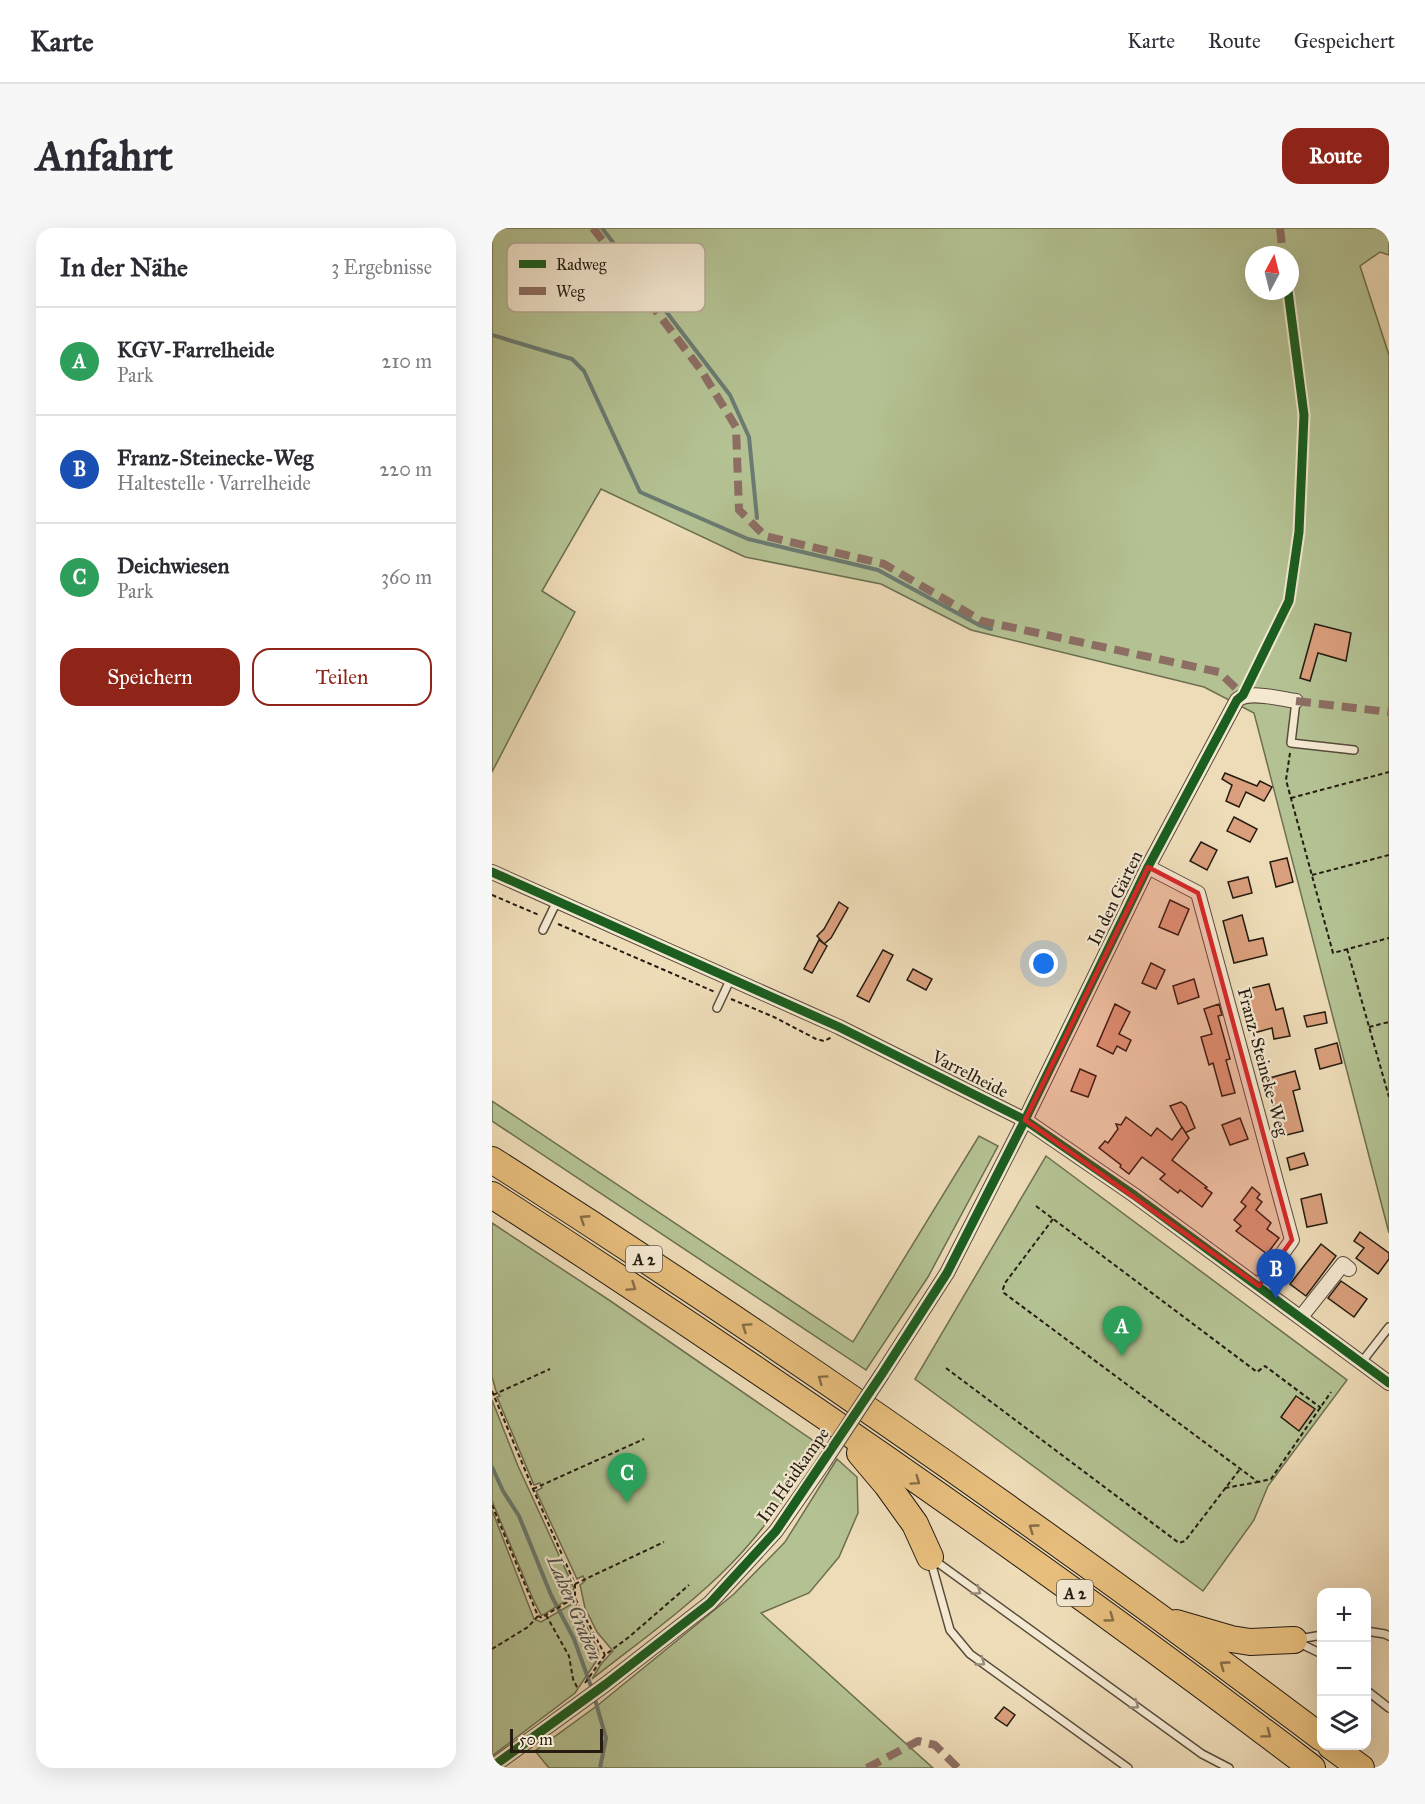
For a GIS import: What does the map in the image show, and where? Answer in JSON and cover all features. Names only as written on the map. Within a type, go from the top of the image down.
[{"type":"highway","name":"A 2","points":[[492,1160],[594,1225],[993,1498],[1317,1734]]},
{"type":"highway","name":"A 2","points":[[492,1195],[834,1423],[1094,1606],[1312,1768]]},
{"type":"highway","points":[[834,1423],[887,1485],[915,1524],[930,1557]]},
{"type":"highway","points":[[1159,1618],[1231,1639],[1250,1642],[1294,1640]]},
{"type":"highway","points":[[1336,1750],[1361,1768]]},
{"type":"street","name":"In den Gärten","points":[[1025,1120],[1148,867],[1237,700],[1243,695],[1251,695],[1296,701]]},
{"type":"street","name":"Franz-Steineke-Weg","points":[[1148,867],[1198,893],[1292,1240],[1259,1286]]},
{"type":"street","name":"Varrelheide","points":[[492,872],[839,1027],[1025,1120],[1259,1286],[1389,1383]]},
{"type":"street","name":"Im Heidkampe","points":[[492,1767],[580,1696],[606,1684],[710,1603],[776,1531],[882,1374],[946,1273],[1025,1120]]},
{"type":"street","points":[[1301,1317],[1343,1264],[1349,1269]]},
{"type":"lane","points":[[1296,701],[1291,743],[1354,750]]},
{"type":"lane","points":[[543,930],[557,901]]},
{"type":"lane","points":[[717,1008],[731,978]]},
{"type":"lane","points":[[1362,1363],[1389,1327]]},
{"type":"lane","points":[[930,1557],[950,1630],[970,1654],[1128,1768]]},
{"type":"lane","points":[[930,1557],[1202,1754],[1229,1768]]},
{"type":"lane","points":[[1371,1632],[1389,1636]]},
{"type":"lane","points":[[1294,1640],[1317,1636]]},
{"type":"lane","points":[[1294,1640],[1317,1652]]},
{"type":"lane","points":[[1371,1694],[1389,1708]]},
{"type":"path","points":[[1291,743],[1286,780],[1333,953],[1389,938]]},
{"type":"path","points":[[1291,798],[1389,772]]},
{"type":"path","points":[[1312,875],[1389,855]]},
{"type":"path","points":[[492,895],[774,1017],[824,1041],[834,1036],[839,1027]]},
{"type":"path","points":[[1347,949],[1389,1097]]},
{"type":"path","points":[[1368,1027],[1389,1022]]},
{"type":"path","points":[[1036,1206],[1257,1372],[1265,1366],[1321,1408]]},
{"type":"path","points":[[1053,1219],[1005,1283],[1004,1293],[1258,1482]]},
{"type":"path","points":[[946,1368],[1179,1543],[1185,1541],[1240,1469]]},
{"type":"path","points":[[550,1369],[493,1393],[575,1584],[575,1598],[605,1655]]},
{"type":"path","points":[[1225,1488],[1271,1479],[1331,1392]]},
{"type":"path","points":[[533,1489],[644,1439]]},
{"type":"path","points":[[492,1505],[538,1616]]},
{"type":"path","points":[[575,1584],[664,1542]]},
{"type":"path","points":[[585,1682],[605,1655],[689,1585]]},
{"type":"path","points":[[538,1616],[542,1618],[575,1598]]},
{"type":"path","points":[[492,1649],[528,1627],[538,1616]]},
{"type":"path","points":[[546,1616],[569,1656],[573,1679],[580,1696]]},
{"type":"highlighted area","points":[[1148,867],[1198,893],[1292,1240],[1259,1286],[1025,1120]]},
{"type":"green space","points":[[492,228],[1389,228],[1389,255],[1380,252],[1360,266],[1389,355],[1389,1233],[1254,713],[1204,687],[971,630],[881,584],[745,557],[601,489],[542,591],[575,612],[492,772]]},
{"type":"green space","points":[[492,1101],[853,1342],[979,1136],[998,1146],[928,1277],[866,1370],[492,1121]]},
{"type":"green space","points":[[1046,1156],[1347,1380],[1268,1486],[1254,1520],[1203,1591],[915,1379]]},
{"type":"green space","points":[[492,1223],[609,1300],[821,1446],[768,1521],[732,1563],[682,1609],[592,1679],[601,1664],[613,1651],[597,1632],[585,1608],[580,1585],[585,1581],[583,1576],[577,1579],[536,1491],[542,1488],[540,1483],[534,1485],[497,1397],[500,1396],[492,1377]]},
{"type":"green space","points":[[492,1400],[518,1466],[574,1588],[569,1599],[543,1615],[533,1599],[492,1501]]},
{"type":"green space","points":[[837,1459],[857,1477],[858,1513],[839,1557],[809,1593],[761,1613],[933,1768],[549,1768],[535,1751],[598,1705],[734,1594],[785,1542]]},
{"type":"green space","points":[[492,1510],[534,1619],[541,1622],[575,1602],[598,1650],[599,1657],[575,1693],[492,1756]]},
{"type":"building","points":[[1315,624],[1351,633],[1346,661],[1318,653],[1310,681],[1300,678]]},
{"type":"building","points":[[1225,773],[1257,786],[1260,781],[1272,787],[1264,801],[1246,792],[1239,807],[1226,801],[1232,785],[1222,779]]},
{"type":"building","points":[[1234,817],[1257,829],[1250,842],[1227,831]]},
{"type":"building","points":[[1201,842],[1217,850],[1207,870],[1190,861]]},
{"type":"building","points":[[1287,858],[1293,882],[1276,887],[1270,862]]},
{"type":"building","points":[[1248,877],[1252,893],[1233,898],[1228,882]]},
{"type":"building","points":[[1170,900],[1189,909],[1178,935],[1159,927]]},
{"type":"building","points":[[839,902],[848,908],[831,938],[824,944],[817,936],[824,929]]},
{"type":"building","points":[[1242,915],[1249,941],[1263,938],[1267,955],[1234,963],[1223,921]]},
{"type":"building","points":[[819,940],[827,946],[812,973],[804,969]]},
{"type":"building","points":[[883,950],[893,955],[869,1002],[857,996]]},
{"type":"building","points":[[1151,963],[1165,970],[1156,989],[1142,983]]},
{"type":"building","points":[[913,969],[932,979],[926,990],[907,980]]},
{"type":"building","points":[[1194,979],[1199,997],[1178,1004],[1173,986]]},
{"type":"building","points":[[1269,984],[1276,1010],[1283,1008],[1290,1036],[1274,1039],[1272,1028],[1254,1033],[1243,990]]},
{"type":"building","points":[[1115,1004],[1130,1012],[1119,1034],[1131,1040],[1126,1051],[1117,1046],[1113,1054],[1097,1046]]},
{"type":"building","points":[[1219,1004],[1222,1015],[1218,1016],[1230,1059],[1226,1060],[1235,1093],[1222,1096],[1213,1063],[1209,1065],[1201,1037],[1212,1034],[1204,1009]]},
{"type":"building","points":[[1325,1012],[1327,1023],[1307,1027],[1304,1016]]},
{"type":"building","points":[[1337,1043],[1342,1063],[1320,1069],[1315,1049]]},
{"type":"building","points":[[1080,1069],[1096,1076],[1088,1097],[1071,1091]]},
{"type":"building","points":[[1295,1071],[1300,1089],[1293,1091],[1303,1131],[1282,1136],[1266,1079]]},
{"type":"building","points":[[1181,1102],[1186,1106],[1195,1128],[1185,1133],[1170,1106]]},
{"type":"building","points":[[1126,1117],[1151,1136],[1157,1128],[1172,1140],[1182,1127],[1189,1138],[1172,1160],[1212,1193],[1202,1207],[1180,1190],[1178,1193],[1160,1179],[1165,1174],[1142,1157],[1129,1174],[1099,1148],[1105,1141],[1108,1143],[1118,1129],[1116,1124],[1121,1125]]},
{"type":"building","points":[[1240,1118],[1248,1139],[1230,1145],[1222,1125]]},
{"type":"building","points":[[1304,1153],[1308,1165],[1290,1170],[1287,1158]]},
{"type":"building","points":[[1252,1187],[1260,1194],[1257,1198],[1262,1202],[1256,1210],[1271,1223],[1267,1229],[1279,1238],[1267,1254],[1236,1231],[1241,1226],[1234,1220],[1246,1206],[1241,1202]]},
{"type":"building","points":[[1321,1194],[1327,1223],[1307,1227],[1301,1199]]},
{"type":"building","points":[[1360,1232],[1389,1253],[1389,1259],[1378,1274],[1356,1258],[1364,1248],[1354,1241]]},
{"type":"building","points":[[1321,1244],[1336,1256],[1306,1296],[1290,1284]]},
{"type":"building","points":[[1341,1281],[1367,1299],[1354,1317],[1328,1298]]},
{"type":"building","points":[[1296,1396],[1315,1409],[1299,1431],[1281,1417]]},
{"type":"building","points":[[1004,1707],[1015,1715],[1007,1726],[995,1718]]},
{"type":"waterway","points":[[602,228],[613,243]]},
{"type":"waterway","points":[[666,312],[730,395],[749,437],[757,518]]},
{"type":"waterway","points":[[492,335],[572,359],[584,371],[640,492],[748,539],[878,570],[979,625],[991,629]]},
{"type":"waterway","name":"Laher Graben","points":[[492,1467],[503,1491],[519,1516],[551,1595],[574,1639],[592,1689]]},
{"type":"waterway","name":"Laher Graben","points":[[594,1696],[606,1738],[600,1768]]},
{"type":"marked path","points":[[593,228],[604,243]]},
{"type":"marked path","points":[[1280,228],[1282,246]]},
{"type":"marked path","points":[[657,312],[701,370],[736,427],[739,510],[765,536],[884,564],[982,621],[1219,672],[1243,695],[1245,691]]},
{"type":"marked path","points":[[1296,701],[1389,712]]},
{"type":"marked path","points":[[867,1768],[918,1741],[935,1745],[958,1768]]},
{"type":"cycle path","points":[[492,1767],[606,1684],[710,1603],[776,1531],[947,1273],[1025,1120],[1148,867],[1237,700],[1243,695],[1289,601],[1299,532],[1304,415],[1289,300]]},
{"type":"cycle path","points":[[492,872],[839,1027],[1025,1120],[1134,1195],[1389,1383]]},
{"type":"place","name":"Franz-Steinecke-Weg","points":[[1276,1299]]},
{"type":"place","name":"KGV-Farrelheide","points":[[1122,1356]]},
{"type":"place","name":"Deichwiesen","points":[[627,1503]]}]
